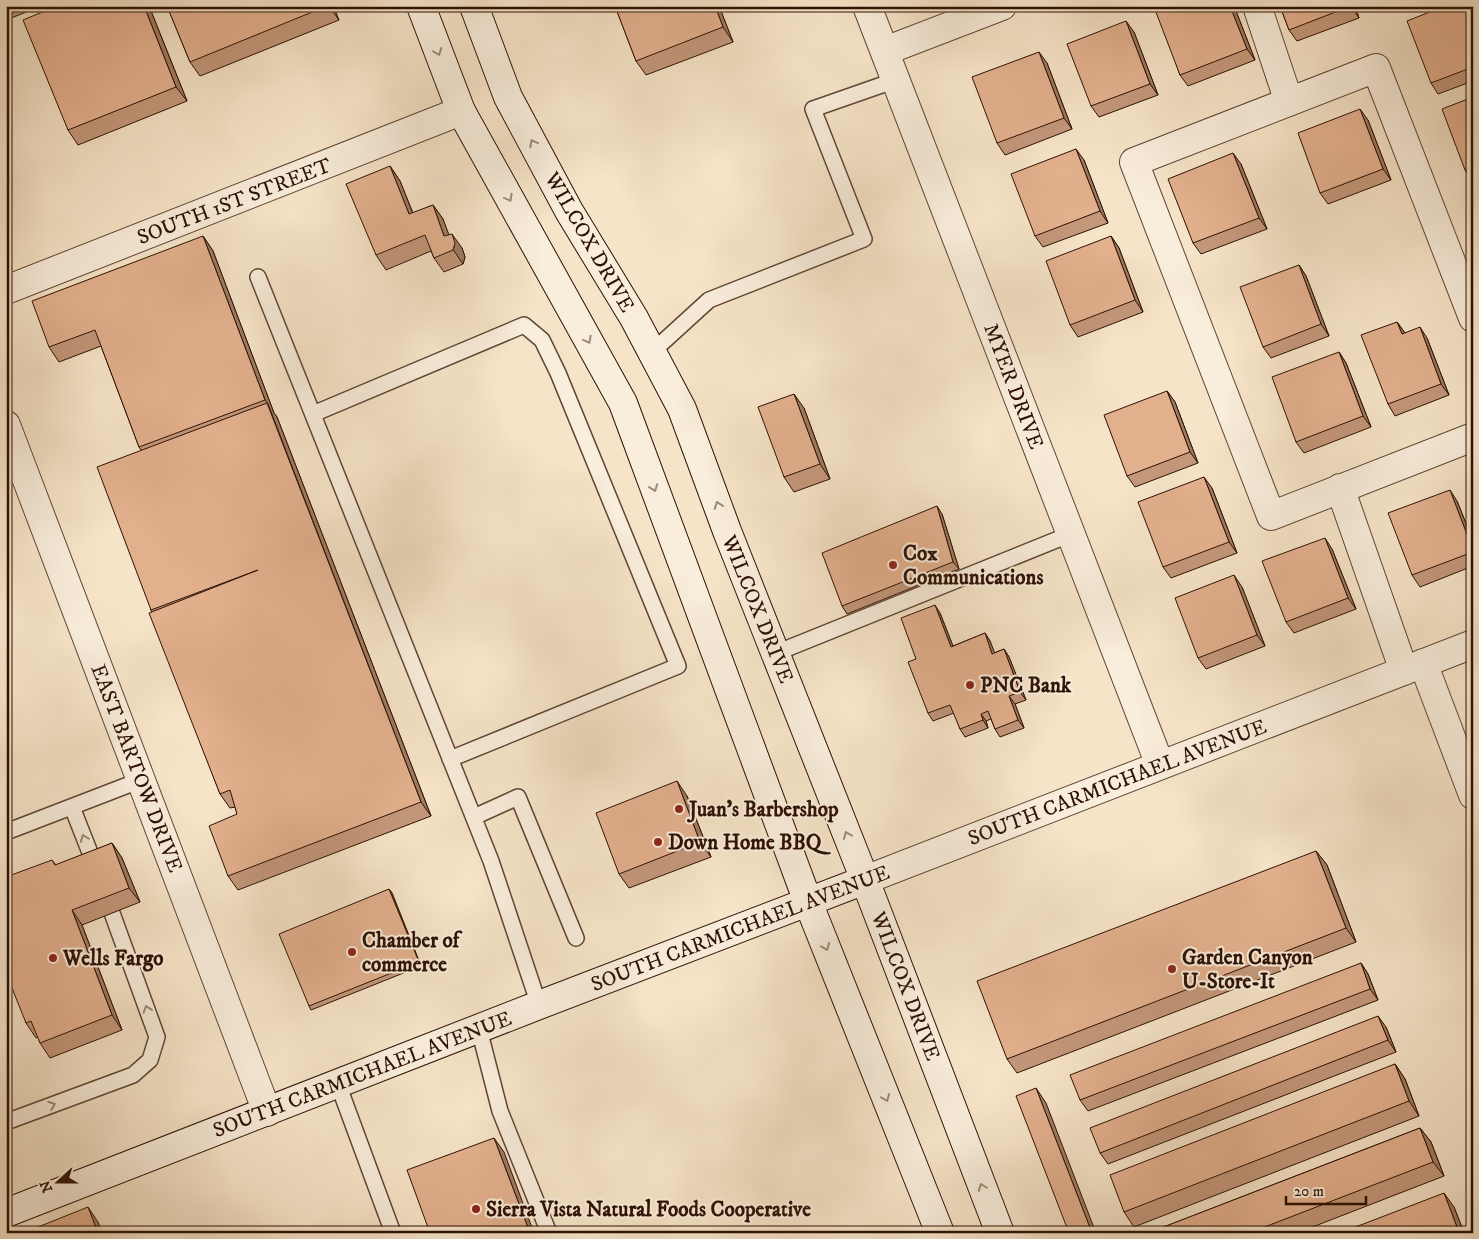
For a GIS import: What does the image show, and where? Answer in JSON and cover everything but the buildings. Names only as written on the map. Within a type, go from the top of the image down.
[{"type":"street","points":[[421,6],[461,111],[623,403],[808,902],[940,1233]]},
{"type":"street","name":"WILCOX DRIVE","points":[[474,6],[508,97],[569,211],[634,318],[682,409],[727,531],[865,880],[1000,1233]]},
{"type":"street","name":"MYER DRIVE","points":[[868,6],[1160,765]]},
{"type":"street","points":[[885,51],[1002,6]]},
{"type":"street","points":[[1257,6],[1289,102]]},
{"type":"street","points":[[1473,318],[1376,68],[1134,162],[1271,516],[1473,437]]},
{"type":"street","name":"SOUTH 1ST STREET","points":[[6,290],[461,111]]},
{"type":"street","name":"EAST BARTOW DRIVE","points":[[6,425],[267,1112]]},
{"type":"street","points":[[1340,488],[1413,667],[1473,795]]},
{"type":"street","name":"SOUTH CARMICHAEL AVENUE","points":[[6,1213],[1473,644]]},
{"type":"lane","points":[[652,352],[709,300],[864,239],[813,109],[896,80]]},
{"type":"lane","points":[[258,277],[491,861],[539,1005]]},
{"type":"lane","points":[[312,414],[524,325],[542,340],[558,373],[678,666],[450,759]]},
{"type":"lane","points":[[776,653],[1071,534]]},
{"type":"lane","points":[[6,832],[141,780]]},
{"type":"lane","points":[[474,817],[518,797],[576,938]]},
{"type":"lane","points":[[72,807],[96,868]]},
{"type":"lane","points":[[6,1122],[133,1075],[150,1060],[157,1037],[112,913]]},
{"type":"lane","points":[[479,1029],[500,1111],[549,1233]]},
{"type":"lane","points":[[338,1084],[394,1233]]},
{"type":"place","name":"Cox Communications","points":[[893,565]]},
{"type":"place","name":"PNC Bank","points":[[970,685]]},
{"type":"place","name":"Juan's Barbershop","points":[[679,809]]},
{"type":"place","name":"Down Home BBQ","points":[[658,842]]},
{"type":"place","name":"Chamber of commerce","points":[[352,952]]},
{"type":"place","name":"Wells Fargo","points":[[53,958]]},
{"type":"place","name":"Garden Canyon U-Store-It","points":[[1172,969]]},
{"type":"place","name":"Sierra Vista Natural Foods Cooperative","points":[[476,1209]]}]
